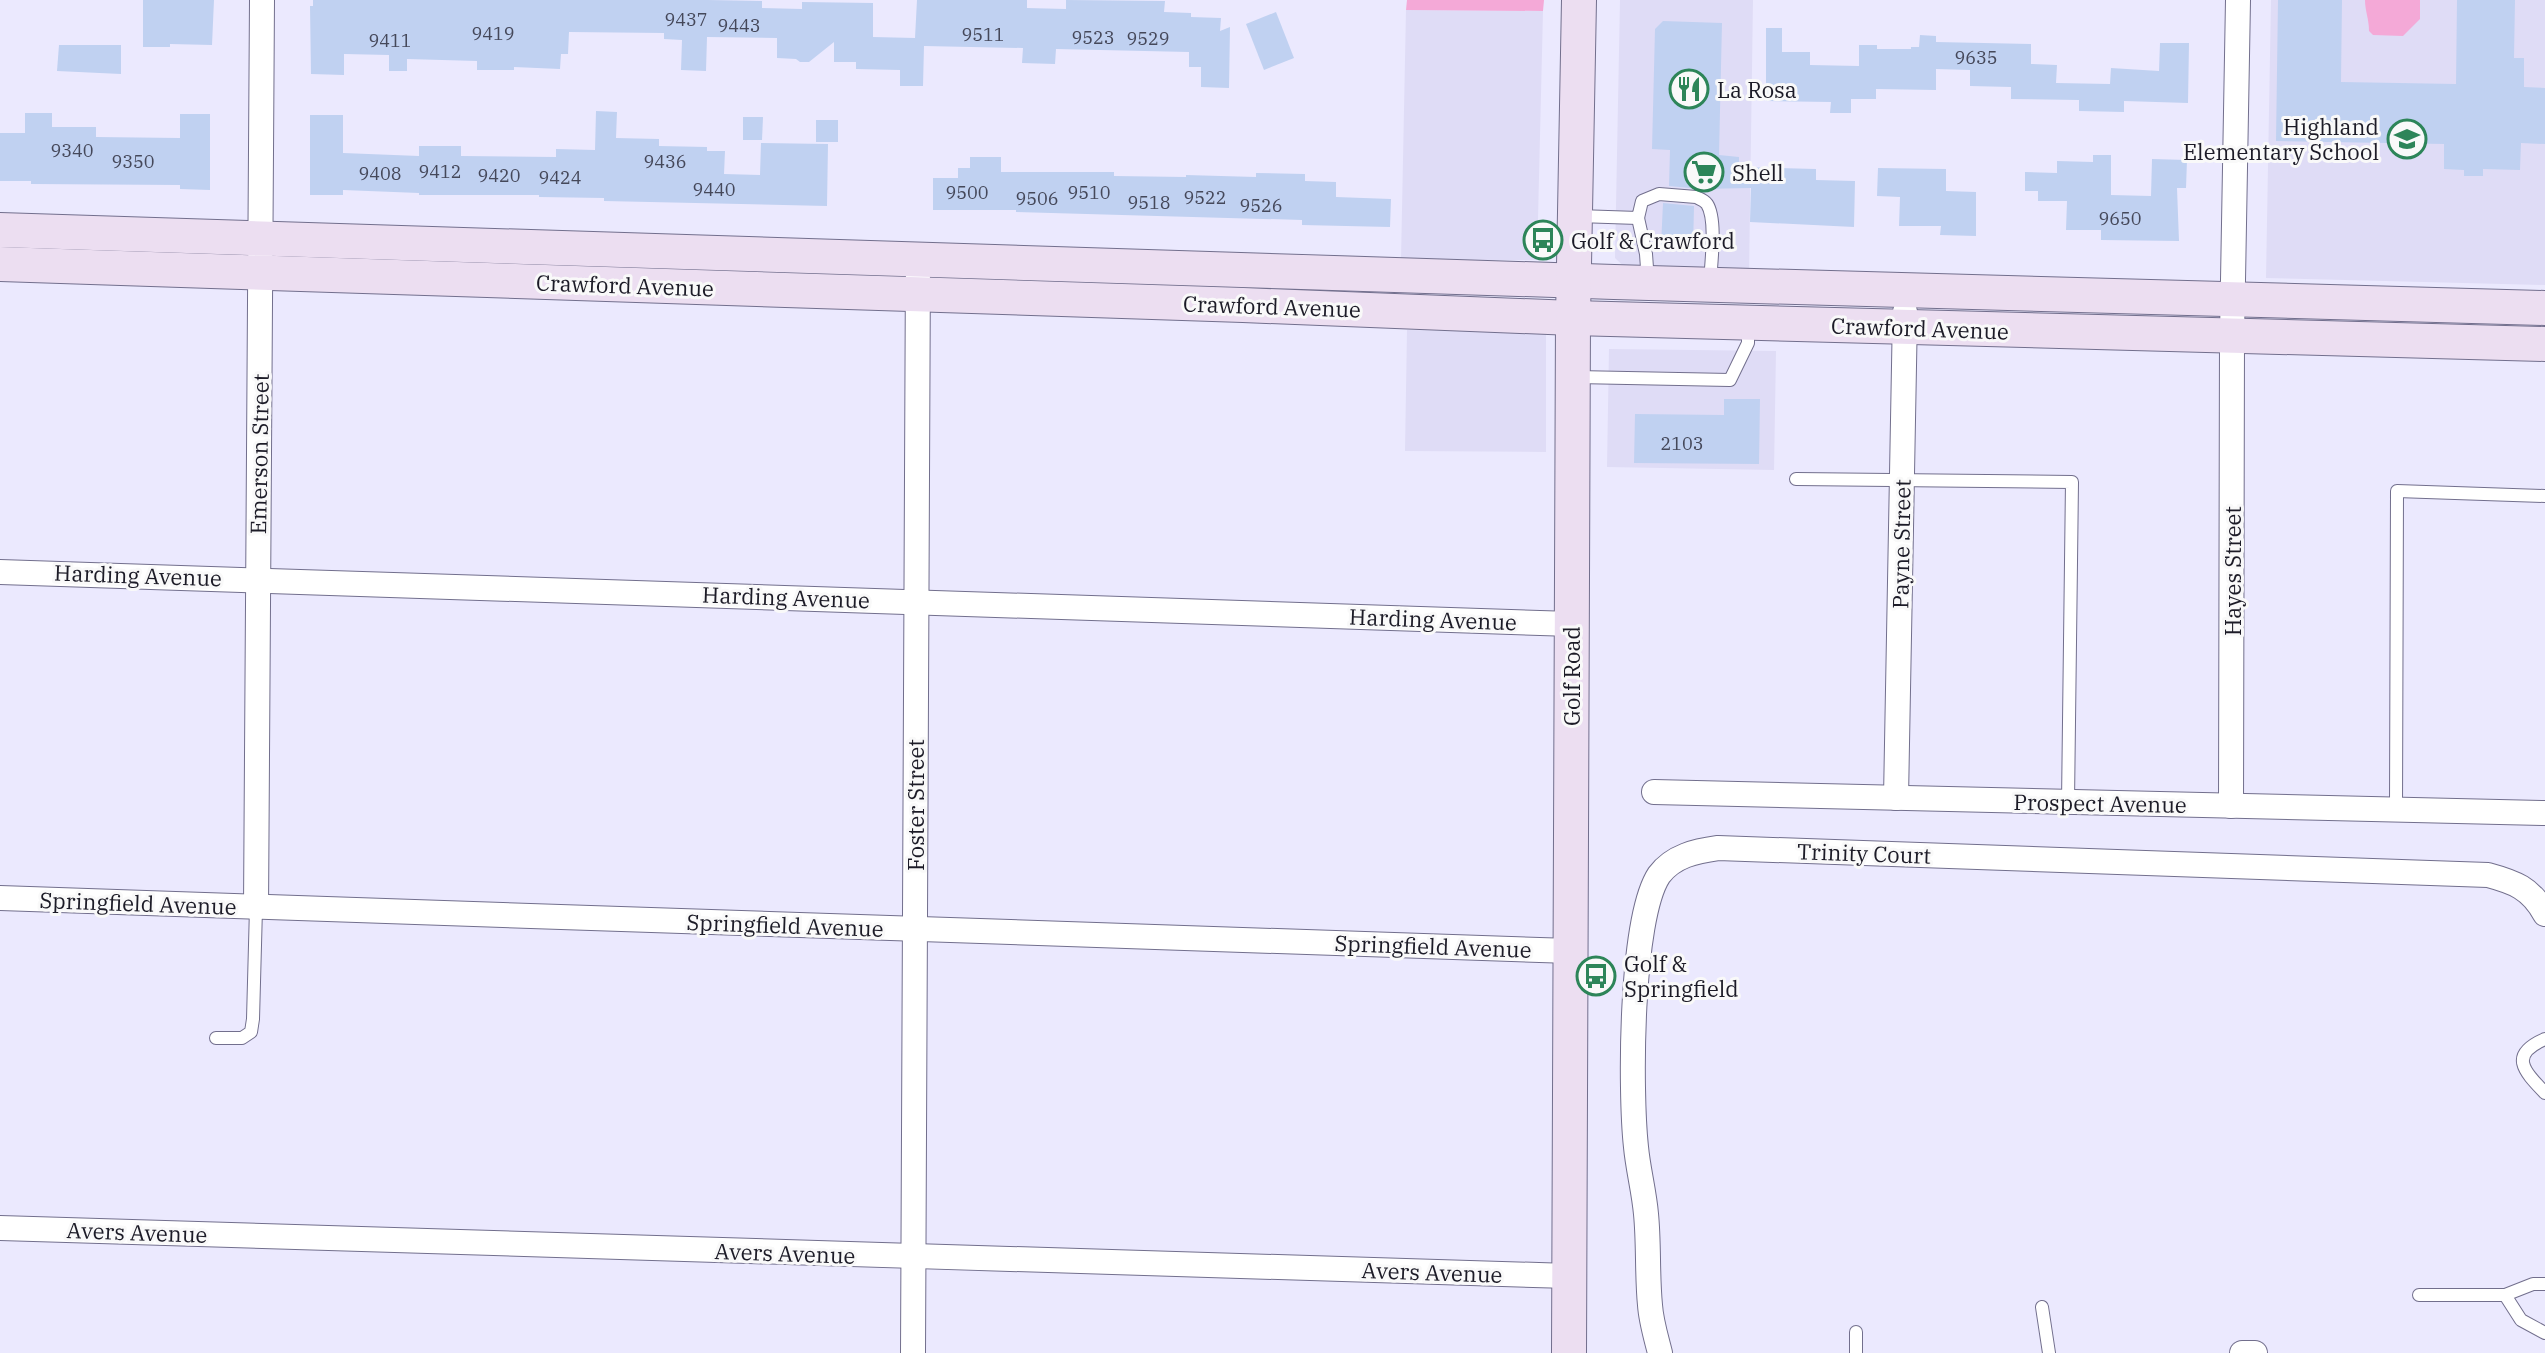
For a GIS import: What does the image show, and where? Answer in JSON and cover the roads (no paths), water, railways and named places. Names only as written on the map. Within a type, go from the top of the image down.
[{"type":"main road","name":"Golf Road","points":[[1569,1353],[1573,318],[1579,0]]},
{"type":"main road","name":"Crawford Avenue","points":[[0,230],[1574,281],[2545,308]]},
{"type":"main road","name":"Crawford Avenue","points":[[0,264],[1573,318],[2545,344]]},
{"type":"street","name":"Emerson Street","points":[[256,908],[262,0]]},
{"type":"street","points":[[2232,336],[2238,0]]},
{"type":"street","name":"Foster Street","points":[[913,1353],[918,258]]},
{"type":"street","name":"Payne Street","points":[[1896,798],[1906,291]]},
{"type":"street","name":"Hayes Street","points":[[2231,806],[2232,336]]},
{"type":"street","name":"Harding Avenue","points":[[0,572],[1572,624]]},
{"type":"street","name":"Prospect Avenue","points":[[1654,792],[2545,813]]},
{"type":"street","name":"Trinity Court","points":[[1660,1353],[1650,1307],[1646,1212],[1636,1148],[1632,1082],[1638,971],[1645,911],[1659,876],[1672,862],[1684,856],[1718,848],[2488,875],[2515,882],[2528,890],[2545,914]]},
{"type":"street","name":"Springfield Avenue","points":[[0,898],[1571,951]]},
{"type":"street","name":"Avers Avenue","points":[[0,1228],[1569,1276]]},
{"type":"street","points":[[2242,1353],[2255,1353]]},
{"type":"lane","points":[[1648,283],[1646,254],[1638,218],[1642,201],[1659,194],[1696,197],[1708,205],[1711,222],[1710,285]]},
{"type":"lane","points":[[1575,216],[1638,218]]},
{"type":"lane","points":[[1573,377],[1730,380],[1748,343],[1747,323]]},
{"type":"lane","points":[[1796,479],[2072,482],[2068,802]]},
{"type":"lane","points":[[2396,809],[2397,491],[2545,496]]},
{"type":"lane","points":[[216,1038],[242,1038],[251,1032],[256,908]]},
{"type":"lane","points":[[2545,1039],[2529,1046],[2523,1054],[2524,1070],[2545,1093]]},
{"type":"lane","points":[[2419,1295],[2505,1295],[2533,1284],[2545,1284]]},
{"type":"lane","points":[[2505,1295],[2521,1320],[2545,1333]]},
{"type":"lane","points":[[2042,1307],[2049,1353]]},
{"type":"lane","points":[[1856,1332],[1856,1353]]},
{"type":"place","name":"La Rosa","points":[[1689,89]]},
{"type":"place","name":"Highland Elementary School","points":[[2407,139]]},
{"type":"place","name":"Shell","points":[[1704,172]]},
{"type":"place","name":"Golf & Crawford","points":[[1543,240]]},
{"type":"place","name":"Golf & Springfield","points":[[1596,976]]}]
